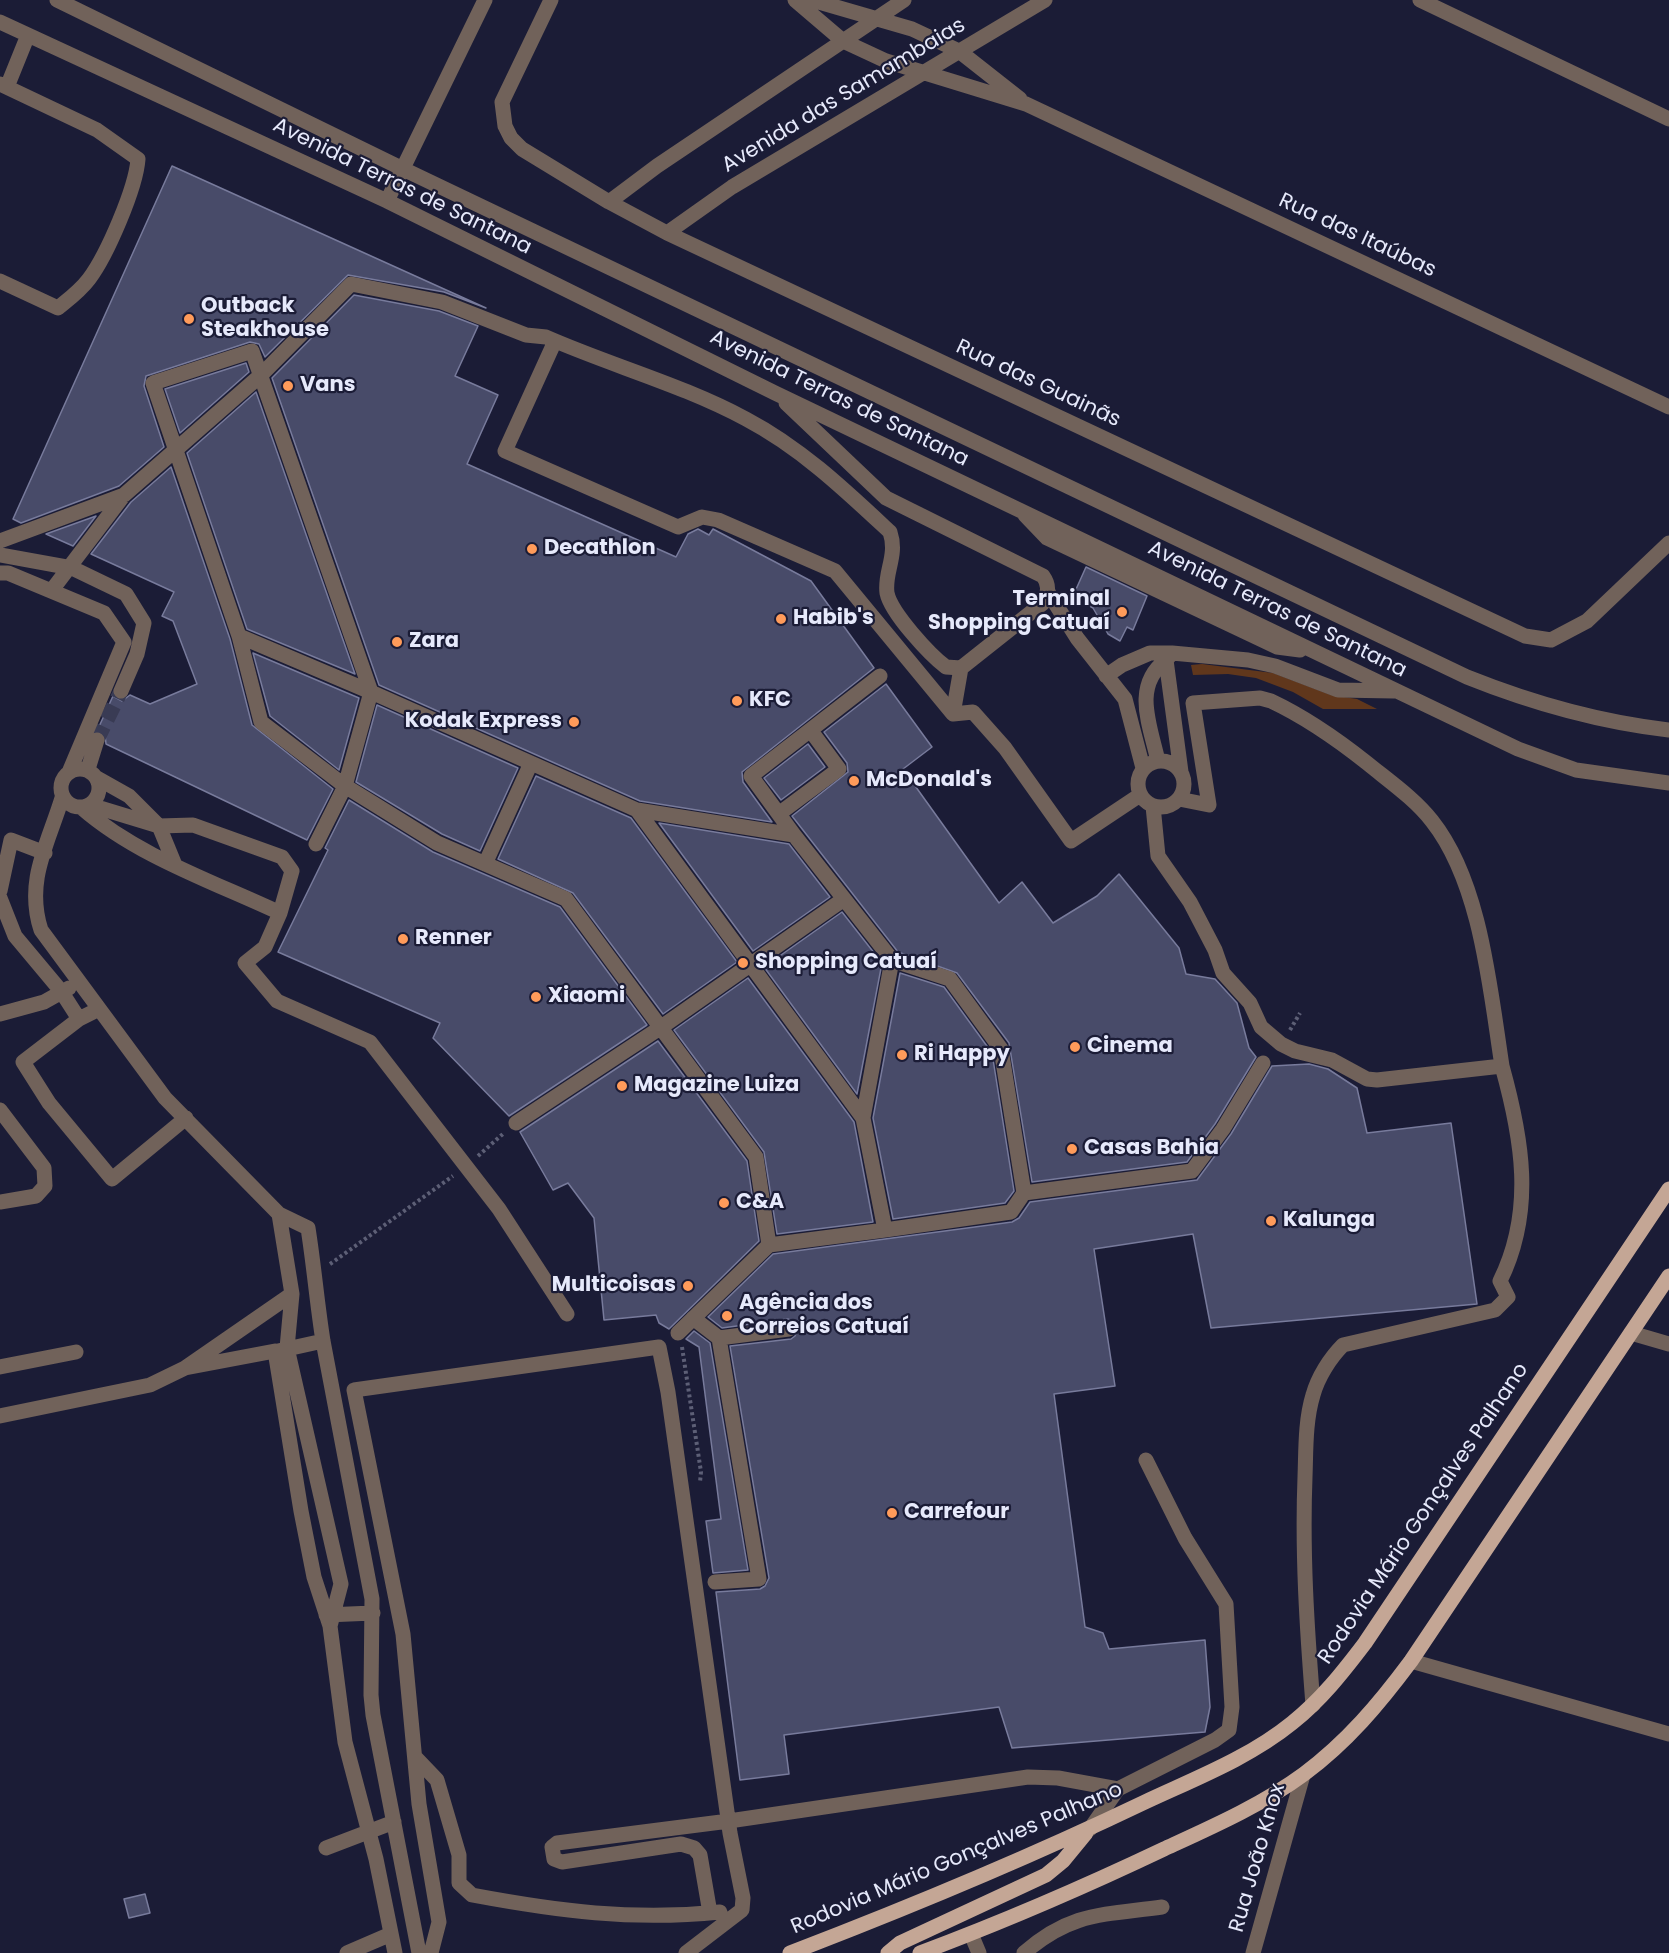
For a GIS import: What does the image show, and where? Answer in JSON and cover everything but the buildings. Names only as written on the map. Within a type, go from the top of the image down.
[{"type":"main road","name":"Rodovia Mário Gonçalves Palhano","points":[[790,1953],[914,1905],[1090,1828],[1231,1761],[1273,1737],[1312,1706],[1365,1643],[1669,1189]]},
{"type":"main road","points":[[920,1953],[970,1934],[1222,1822],[1303,1774],[1377,1707],[1411,1661],[1669,1276]]},
{"type":"main road","points":[[888,1953],[900,1943],[1046,1875],[1064,1861],[1090,1828]]},
{"type":"street","name":"Avenida Terras de Santana","points":[[57,0],[403,169],[1467,677],[1516,695],[1585,715],[1669,730]]},
{"type":"street","points":[[387,201],[485,0]]},
{"type":"street","name":"Rua das Guainãs","points":[[551,0],[502,102],[505,126],[511,138],[522,149],[609,202],[667,233],[1525,636],[1551,640],[1572,631],[1587,621],[1669,543]]},
{"type":"street","name":"Rua das Itaúbas","points":[[795,0],[843,41],[886,61],[1026,104],[1669,407]]},
{"type":"street","name":"Rua das Itaúbas","points":[[812,0],[912,28],[959,51],[1026,104]]},
{"type":"street","name":"Avenida das Samambaias","points":[[609,202],[657,166],[904,0]]},
{"type":"street","name":"Avenida das Samambaias","points":[[667,233],[732,187],[1045,0]]},
{"type":"street","points":[[1420,0],[1669,118]]},
{"type":"street","name":"Avenida Terras de Santana","points":[[0,22],[387,201],[775,393],[1548,762],[1603,775],[1669,783]]},
{"type":"street","points":[[0,281],[58,308],[88,280],[104,254],[137,175],[138,159],[97,130],[3,85],[28,35]]},
{"type":"street","points":[[52,590],[72,568],[124,495],[261,375],[351,284],[442,302],[526,335],[555,341],[697,396],[746,419],[826,472],[890,532],[893,542],[887,593],[894,608],[946,667],[961,668],[1037,609],[1048,592]]},
{"type":"street","points":[[555,341],[505,451],[678,527],[702,517],[718,520],[835,572],[953,714]]},
{"type":"street","points":[[316,844],[345,786],[371,693],[252,351],[153,383],[239,636],[261,722],[345,786],[436,843],[566,899],[756,1157],[769,1245]]},
{"type":"street","points":[[775,393],[886,498],[1043,576],[1048,583],[1048,592],[1077,638],[1128,707],[1143,768],[1137,783],[1140,795],[1153,806],[1167,807],[1179,799],[1184,786],[1169,657]]},
{"type":"street","points":[[0,541],[124,495]]},
{"type":"street","points":[[0,555],[72,568],[126,594],[144,623],[137,654],[121,691]]},
{"type":"street","points":[[0,573],[8,573],[104,613],[124,642],[70,770],[60,782],[77,805],[104,827],[175,865],[280,913]]},
{"type":"street","points":[[104,613],[110,599],[126,594]]},
{"type":"street","points":[[239,636],[637,810],[794,835]]},
{"type":"street","points":[[1106,676],[1122,665],[1150,653],[1169,657],[1248,660],[1285,669],[1338,690],[1397,691]]},
{"type":"street","points":[[1158,760],[1146,706],[1146,685],[1153,670],[1169,657]]},
{"type":"street","points":[[953,714],[961,668]]},
{"type":"street","points":[[678,1333],[769,1245],[1011,1212],[1024,1192],[1001,1048],[950,979],[892,960],[751,776],[880,676]]},
{"type":"street","points":[[1179,799],[1209,806],[1193,703],[1260,698],[1271,701],[1340,742],[1390,781],[1432,821],[1459,866],[1474,914],[1502,1066],[1518,1125],[1522,1168],[1520,1221],[1500,1281],[1508,1296],[1494,1310],[1343,1345],[1329,1361],[1313,1395],[1306,1444],[1304,1506],[1305,1606],[1312,1706]]},
{"type":"street","points":[[953,714],[973,712],[1005,748],[1071,841],[1140,795]]},
{"type":"street","points":[[780,813],[839,769],[811,731]]},
{"type":"street","points":[[97,740],[92,774],[99,794],[77,805],[51,834],[35,876],[34,909],[41,930],[165,1098],[279,1214],[308,1228],[316,1274],[317,1303],[323,1341],[341,1428],[373,1613],[371,1695],[419,1953]]},
{"type":"street","points":[[1143,768],[1158,760],[1171,763],[1181,772]]},
{"type":"street","points":[[485,864],[531,763]]},
{"type":"street","points":[[70,770],[92,774],[129,796],[159,826],[175,865]]},
{"type":"street","points":[[77,805],[159,826],[193,825],[282,857],[292,871],[280,913],[265,947],[245,963],[277,1001],[370,1042],[499,1209],[567,1314]]},
{"type":"street","points":[[1153,806],[1158,856],[1190,902],[1215,951],[1223,973],[1250,1003],[1261,1027],[1270,1036],[1295,1051],[1332,1060],[1367,1079],[1377,1080],[1502,1066]]},
{"type":"street","points":[[637,810],[863,1118]]},
{"type":"street","points":[[0,891],[11,840],[45,853]]},
{"type":"street","points":[[0,898],[15,936],[61,991],[79,1019]]},
{"type":"street","points":[[516,1123],[660,1028],[844,900]]},
{"type":"street","points":[[885,1230],[863,1118],[892,960]]},
{"type":"street","points":[[0,1014],[44,1002],[79,982]]},
{"type":"street","points":[[99,1009],[79,1019],[23,1062],[49,1103],[112,1179],[186,1118]]},
{"type":"street","points":[[1024,1192],[1192,1171],[1223,1129],[1263,1063]]},
{"type":"street","points":[[0,1110],[44,1168],[45,1185],[36,1196],[0,1202]]},
{"type":"street","points":[[279,1214],[292,1294],[281,1350],[301,1512],[314,1577],[330,1618],[345,1742],[369,1832],[395,1953]]},
{"type":"street","points":[[0,1416],[150,1385],[185,1368],[292,1294]]},
{"type":"street","points":[[693,1318],[719,1338],[759,1579],[715,1582]]},
{"type":"street","points":[[719,1338],[789,1329]]},
{"type":"street","points":[[1631,1333],[1669,1344]]},
{"type":"street","points":[[185,1368],[323,1341]]},
{"type":"street","points":[[431,1953],[439,1922],[419,1804],[403,1634],[354,1390],[659,1347],[670,1402],[729,1821],[743,1898],[741,1910],[686,1953]]},
{"type":"street","points":[[281,1350],[341,1584],[330,1618]]},
{"type":"street","points":[[0,1367],[76,1352]]},
{"type":"street","points":[[1090,1828],[1118,1789],[1215,1740],[1228,1730],[1232,1707],[1226,1605],[1185,1538],[1146,1460]]},
{"type":"street","points":[[330,1618],[373,1613]]},
{"type":"street","points":[[1411,1661],[1669,1734]]},
{"type":"street","points":[[415,1757],[437,1779],[459,1855],[459,1883],[472,1895],[618,1917],[662,1917],[741,1910]]},
{"type":"street","name":"Rua João Knox","points":[[1253,1953],[1303,1774]]},
{"type":"street","points":[[710,1913],[700,1855],[694,1848],[681,1844],[562,1862],[554,1859],[552,1847],[557,1843],[729,1821],[1028,1777],[1058,1778],[1118,1789]]},
{"type":"street","points":[[326,1848],[393,1822]]},
{"type":"street","points":[[1024,1953],[1057,1928],[1081,1918],[1162,1907]]},
{"type":"street","points":[[347,1953],[391,1934]]},
{"type":"street","points":[[970,1934],[980,1953]]},
{"type":"path","points":[[316,1274],[465,1167],[516,1123]]},
{"type":"shaded area","points":[[1202,664],[1273,673],[1331,695],[1357,699],[1377,709],[1323,709],[1293,692],[1256,678],[1228,674],[1193,675],[1191,665]]},
{"type":"tunnel","points":[[97,740],[121,691]]},
{"type":"place","name":"Outback Steakhouse","points":[[189,319]]},
{"type":"place","name":"Vans","points":[[288,386]]},
{"type":"place","name":"Decathlon","points":[[532,549]]},
{"type":"place","name":"Terminal Shopping Catuaí","points":[[1122,612]]},
{"type":"place","name":"Habib's","points":[[781,619]]},
{"type":"place","name":"Zara","points":[[397,642]]},
{"type":"place","name":"KFC","points":[[737,701]]},
{"type":"place","name":"Kodak Express","points":[[574,722]]},
{"type":"place","name":"McDonald's","points":[[854,781]]},
{"type":"place","name":"Renner","points":[[403,939]]},
{"type":"place","name":"Shopping Catuaí","points":[[743,963]]},
{"type":"place","name":"Xiaomi","points":[[536,997]]},
{"type":"place","name":"Cinema","points":[[1075,1047]]},
{"type":"place","name":"Ri Happy","points":[[902,1055]]},
{"type":"place","name":"Magazine Luiza","points":[[622,1086]]},
{"type":"place","name":"Casas Bahia","points":[[1072,1149]]},
{"type":"place","name":"C&A","points":[[724,1203]]},
{"type":"place","name":"Kalunga","points":[[1271,1221]]},
{"type":"place","name":"Multicoisas","points":[[688,1286]]},
{"type":"place","name":"Agência dos Correios Catuaí","points":[[727,1316]]},
{"type":"place","name":"Carrefour","points":[[892,1513]]}]
